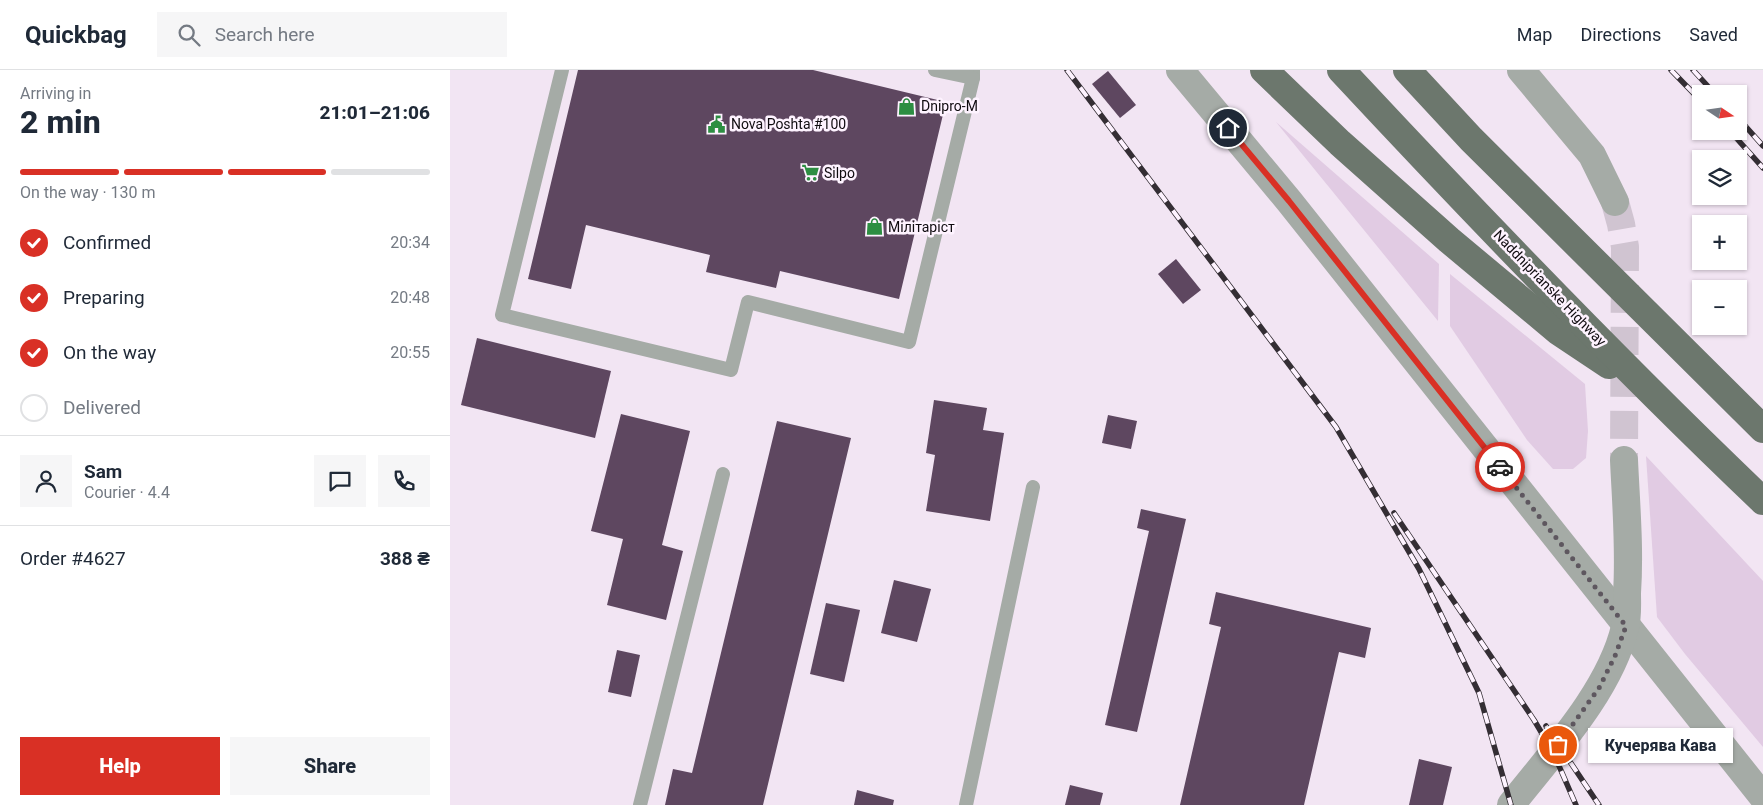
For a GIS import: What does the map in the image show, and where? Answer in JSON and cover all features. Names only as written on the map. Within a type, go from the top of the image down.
[{"type":"main road","name":"Naddniprianske Highway","points":[[1341,70],[1438,173],[1656,396],[1763,500]]},
{"type":"main road","points":[[1407,70],[1471,139],[1763,429]]},
{"type":"main road","points":[[1432,70],[1578,245]]},
{"type":"main road","points":[[1267,73],[1340,142],[1471,258],[1558,331],[1656,396]]},
{"type":"street","points":[[1180,70],[1289,201],[1626,626],[1762,794]]},
{"type":"street","points":[[1521,70],[1592,155],[1614,202]]},
{"type":"street","points":[[1511,805],[1599,688],[1615,656],[1626,626],[1628,574],[1624,460]]},
{"type":"lane","points":[[562,70],[502,315],[731,370],[748,302],[909,342],[973,74],[935,70]]},
{"type":"lane","points":[[640,805],[723,474]]},
{"type":"lane","points":[[966,805],[1033,487]]},
{"type":"shaded area","points":[[1276,122],[1439,264],[1438,321]]},
{"type":"shaded area","points":[[1450,274],[1585,384],[1588,431],[1586,458],[1573,469],[1553,469],[1527,440],[1450,326]]},
{"type":"shaded area","points":[[1646,456],[1763,581],[1763,747],[1685,654],[1657,617]]},
{"type":"building","points":[[578,70],[813,70],[946,102],[899,299],[780,271],[776,288],[706,272],[710,255],[586,225],[571,289],[528,279]]},
{"type":"building","points":[[1108,71],[1136,105],[1120,118],[1092,84]]},
{"type":"building","points":[[1176,259],[1201,290],[1183,304],[1158,274]]},
{"type":"building","points":[[477,338],[611,371],[595,438],[461,405]]},
{"type":"building","points":[[934,400],[987,408],[983,430],[1004,433],[990,521],[926,511],[935,455],[926,453]]},
{"type":"building","points":[[621,414],[690,431],[662,545],[683,551],[666,620],[607,605],[623,539],[591,531]]},
{"type":"building","points":[[1108,415],[1137,421],[1131,449],[1102,443]]},
{"type":"building","points":[[777,421],[851,438],[763,805],[665,805],[673,769],[692,773]]},
{"type":"building","points":[[1141,509],[1186,519],[1137,732],[1105,725],[1149,531],[1137,528]]},
{"type":"building","points":[[894,580],[931,589],[917,642],[881,633]]},
{"type":"building","points":[[1216,592],[1371,628],[1365,658],[1339,652],[1304,805],[1180,805],[1221,627],[1209,624]]},
{"type":"building","points":[[826,603],[860,610],[844,682],[810,674]]},
{"type":"building","points":[[617,650],[640,655],[631,697],[608,692]]},
{"type":"building","points":[[1419,759],[1452,767],[1443,805],[1409,805]]},
{"type":"building","points":[[1070,785],[1103,793],[1100,805],[1065,805]]},
{"type":"building","points":[[857,790],[894,800],[893,805],[854,805]]},
{"type":"tunnel","points":[[1615,202],[1625,247],[1624,460]]},
{"type":"railway","points":[[1067,70],[1336,427],[1419,569],[1479,693],[1511,805]]},
{"type":"railway","points":[[1671,70],[1692,92]]},
{"type":"railway","points":[[1693,70],[1707,85]]},
{"type":"railway","points":[[1748,129],[1763,146]]},
{"type":"railway","points":[[1738,140],[1763,168]]},
{"type":"railway","points":[[1394,513],[1534,720],[1553,752],[1576,805]]},
{"type":"railway","points":[[1546,726],[1599,805]]},
{"type":"way so far","points":[[1500,467],[1626,626],[1615,656],[1599,688],[1558,745]]},
{"type":"place","name":"Dnipro-M","points":[[907,106]]},
{"type":"place","name":"Nova Poshta #100","points":[[717,124]]},
{"type":"place","name":"Silpo","points":[[810,173]]},
{"type":"place","name":"Мілітаріст","points":[[874,227]]},
{"type":"place","name":"Кучерява Кава","points":[[1558,745]]},
{"type":"route","points":[[1228,128],[1289,201],[1500,467]]}]
